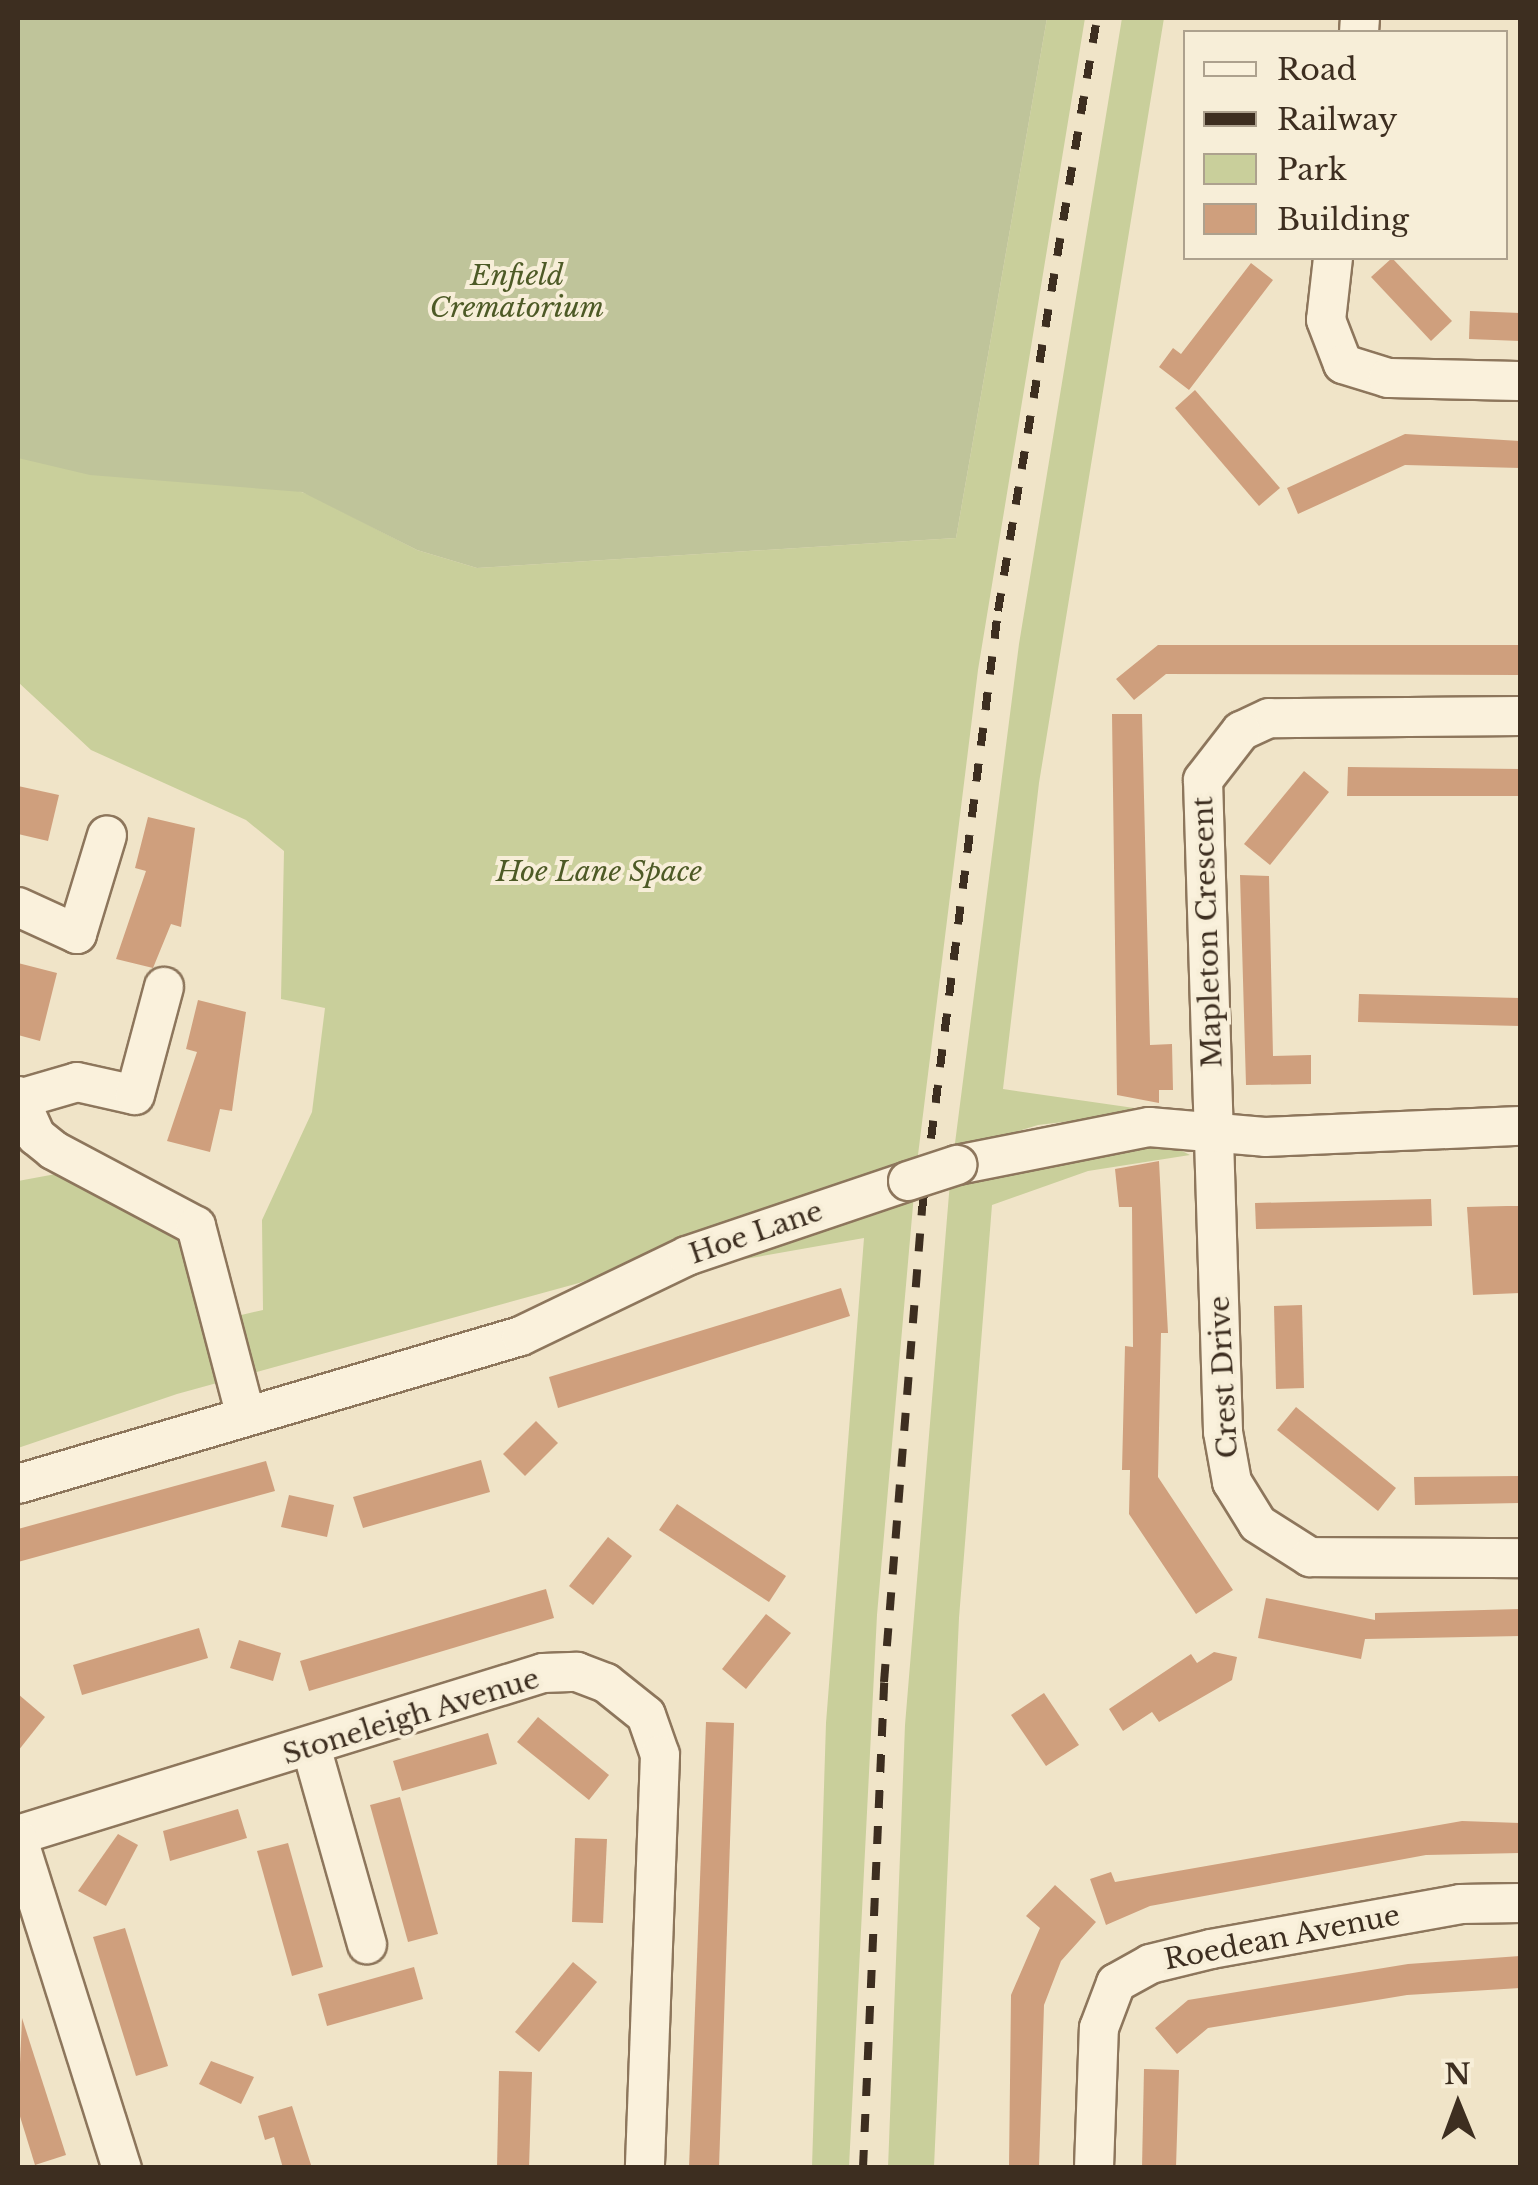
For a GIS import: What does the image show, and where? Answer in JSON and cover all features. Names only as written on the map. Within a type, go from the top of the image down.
[{"type":"street","points":[[1333,260],[1326,320],[1343,364],[1377,377],[1520,381]]},
{"type":"street","name":"Mapleton Crescent","points":[[1216,1128],[1203,780],[1217,755],[1241,731],[1297,714],[1520,716]]},
{"type":"street","points":[[18,908],[77,934],[108,836]]},
{"type":"street","points":[[164,988],[135,1095],[77,1082],[18,1097],[36,1136],[52,1150],[196,1226],[246,1416]]},
{"type":"street","name":"Hoe Lane","points":[[18,1484],[521,1336],[687,1256],[957,1165],[1068,1137],[1216,1128],[1265,1137],[1520,1126]]},
{"type":"street","name":"Crest Drive","points":[[1216,1128],[1223,1432],[1227,1468],[1247,1510],[1278,1540],[1328,1562],[1520,1558]]},
{"type":"street","name":"Stoneleigh Avenue","points":[[18,1837],[312,1750],[543,1673],[577,1672],[606,1683],[646,1715],[660,1754],[646,2168]]},
{"type":"street","points":[[312,1750],[367,1944]]},
{"type":"street","points":[[18,1837],[122,2168]]},
{"type":"street","name":"Roedean Avenue","points":[[1094,2168],[1099,2028],[1116,1983],[1150,1964],[1211,1949],[1460,1904],[1520,1904]]},
{"type":"green space","name":"Enfield Crematorium","points":[[18,18],[1047,18],[956,538],[477,568],[417,550],[302,492],[90,475],[18,458]]},
{"type":"green space","name":"Hoe Lane Space","points":[[1047,18],[1085,18],[978,670],[917,1163],[579,1283],[177,1394],[18,1448],[18,1181],[72,1171],[186,1230],[237,1316],[263,1310],[262,1220],[312,1112],[325,1008],[281,999],[284,851],[246,820],[91,750],[18,682],[18,393],[310,495],[417,550],[477,568],[956,538]]},
{"type":"green space","points":[[1122,18],[1164,18],[1039,783],[1003,1089],[1155,1111],[1038,1125],[954,1151],[1019,644]]},
{"type":"green space","points":[[1160,1140],[1190,1155],[1088,1171],[992,1205],[959,1618],[934,2167],[888,2168],[905,1725],[950,1182]]},
{"type":"green space","points":[[914,1194],[877,1615],[849,2167],[812,2167],[826,1723],[864,1238],[712,1265]]},
{"type":"building","points":[[1394,260],[1452,321],[1431,341],[1371,277]]},
{"type":"building","points":[[1251,263],[1273,280],[1189,390],[1159,367],[1173,348],[1181,354]]},
{"type":"building","points":[[1470,311],[1520,313],[1520,341],[1469,339]]},
{"type":"building","points":[[1195,390],[1280,488],[1259,506],[1175,408]]},
{"type":"building","points":[[1405,434],[1520,441],[1520,468],[1405,465],[1298,514],[1287,488]]},
{"type":"building","points":[[1158,645],[1520,645],[1520,675],[1166,674],[1134,700],[1116,679]]},
{"type":"building","points":[[1112,714],[1142,714],[1150,1045],[1172,1044],[1173,1090],[1159,1090],[1159,1103],[1117,1095]]},
{"type":"building","points":[[1348,767],[1520,769],[1520,796],[1347,796]]},
{"type":"building","points":[[1304,771],[1329,792],[1270,865],[1244,844]]},
{"type":"building","points":[[18,786],[59,795],[48,841],[18,834]]},
{"type":"building","points":[[148,817],[195,828],[181,927],[171,924],[153,968],[116,959],[146,871],[135,868]]},
{"type":"building","points":[[1240,875],[1269,876],[1273,1056],[1311,1055],[1311,1084],[1246,1085]]},
{"type":"building","points":[[18,963],[57,973],[40,1041],[18,1035]]},
{"type":"building","points":[[1359,994],[1520,998],[1520,1026],[1358,1022]]},
{"type":"building","points":[[198,1000],[246,1012],[232,1111],[220,1109],[210,1152],[167,1141],[197,1052],[186,1049]]},
{"type":"building","points":[[1159,1161],[1168,1333],[1161,1333],[1158,1477],[1233,1590],[1196,1614],[1129,1514],[1130,1470],[1122,1470],[1125,1346],[1133,1347],[1132,1207],[1119,1207],[1115,1169]]},
{"type":"building","points":[[1431,1199],[1432,1226],[1256,1229],[1255,1203]]},
{"type":"building","points":[[1520,1206],[1520,1293],[1473,1295],[1467,1207]]},
{"type":"building","points":[[841,1288],[850,1316],[558,1408],[549,1377]]},
{"type":"building","points":[[1302,1305],[1304,1388],[1276,1389],[1274,1306]]},
{"type":"building","points":[[1296,1407],[1396,1488],[1378,1511],[1277,1430]]},
{"type":"building","points":[[536,1421],[558,1443],[525,1476],[503,1454]]},
{"type":"building","points":[[481,1460],[490,1492],[363,1528],[353,1497]]},
{"type":"building","points":[[266,1461],[275,1491],[18,1562],[18,1529]]},
{"type":"building","points":[[1520,1476],[1520,1503],[1415,1505],[1414,1477]]},
{"type":"building","points":[[289,1495],[334,1505],[327,1537],[281,1527]]},
{"type":"building","points":[[677,1504],[786,1576],[769,1602],[659,1530]]},
{"type":"building","points":[[608,1537],[632,1556],[593,1605],[569,1586]]},
{"type":"building","points":[[546,1589],[554,1618],[309,1691],[300,1661]]},
{"type":"building","points":[[1266,1598],[1375,1620],[1375,1613],[1520,1609],[1520,1636],[1365,1639],[1361,1659],[1258,1638]]},
{"type":"building","points":[[766,1614],[791,1633],[746,1689],[722,1669]]},
{"type":"building","points":[[199,1628],[208,1658],[82,1695],[73,1665]]},
{"type":"building","points":[[239,1640],[281,1653],[273,1681],[230,1668]]},
{"type":"building","points":[[1214,1652],[1237,1657],[1232,1680],[1159,1722],[1152,1712],[1123,1731],[1109,1709],[1191,1654],[1197,1663]]},
{"type":"building","points":[[1044,1693],[1079,1745],[1046,1766],[1011,1715]]},
{"type":"building","points":[[18,1694],[45,1717],[18,1751]]},
{"type":"building","points":[[538,1717],[609,1775],[589,1800],[517,1742]]},
{"type":"building","points":[[706,1722],[734,1723],[719,2168],[689,2168]]},
{"type":"building","points":[[488,1733],[497,1764],[402,1791],[393,1761]]},
{"type":"building","points":[[400,1797],[438,1934],[408,1942],[370,1805]]},
{"type":"building","points":[[238,1809],[247,1838],[170,1861],[163,1831]]},
{"type":"building","points":[[1462,1821],[1520,1823],[1520,1853],[1426,1855],[1150,1906],[1106,1925],[1090,1879],[1111,1872],[1115,1882]]},
{"type":"building","points":[[118,1834],[138,1845],[106,1906],[78,1891]]},
{"type":"building","points":[[575,1838],[607,1839],[603,1923],[572,1922]]},
{"type":"building","points":[[288,1843],[323,1967],[292,1976],[257,1851]]},
{"type":"building","points":[[1055,1885],[1096,1922],[1061,1961],[1044,2005],[1039,2168],[1009,2168],[1011,1995],[1040,1928],[1026,1916]]},
{"type":"building","points":[[125,1928],[168,2066],[136,2076],[93,1937]]},
{"type":"building","points":[[1520,1956],[1520,1988],[1407,1995],[1208,2028],[1177,2054],[1155,2028],[1188,2000],[1408,1964]]},
{"type":"building","points":[[573,1962],[597,1982],[539,2052],[515,2032]]},
{"type":"building","points":[[414,1967],[423,1999],[327,2026],[318,1994]]},
{"type":"building","points":[[22,2018],[66,2155],[35,2165],[18,2110]]},
{"type":"building","points":[[211,2061],[254,2077],[241,2104],[199,2084]]},
{"type":"building","points":[[1144,2069],[1179,2070],[1176,2168],[1142,2168]]},
{"type":"building","points":[[499,2071],[532,2072],[529,2168],[497,2168]]},
{"type":"building","points":[[292,2106],[312,2168],[283,2168],[274,2137],[265,2140],[258,2116]]},
{"type":"railway","points":[[863,2168],[884,1682],[922,1210],[998,611],[1097,18]]}]
